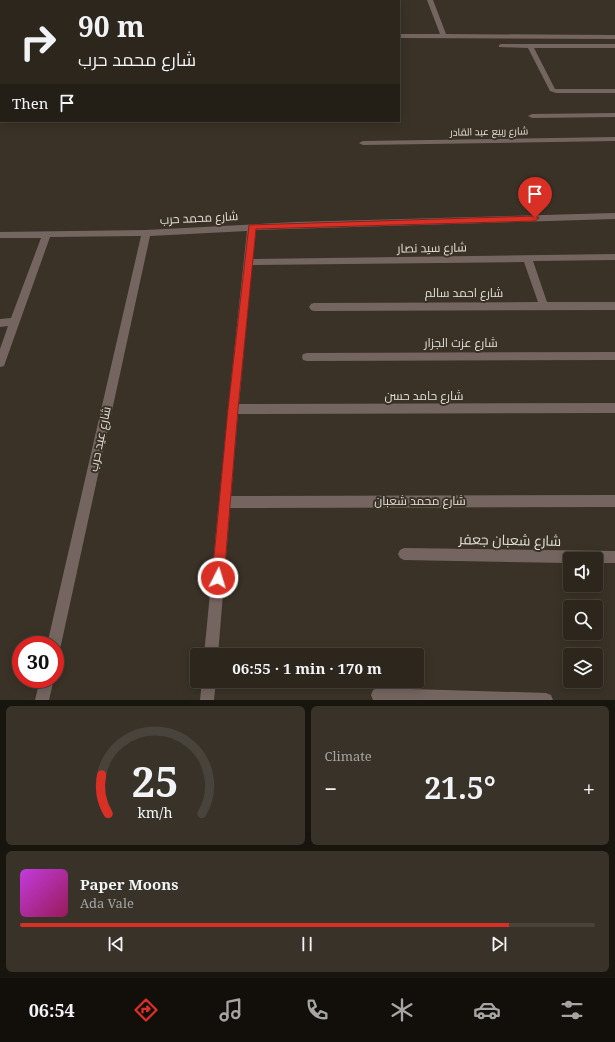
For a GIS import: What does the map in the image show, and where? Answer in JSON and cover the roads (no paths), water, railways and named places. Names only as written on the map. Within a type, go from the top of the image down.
[{"type":"street","points":[[430,0],[444,36]]},
{"type":"street","points":[[400,36],[615,37]]},
{"type":"street","points":[[501,46],[615,46]]},
{"type":"street","points":[[530,46],[551,89],[556,91],[615,91]]},
{"type":"street","points":[[532,116],[615,115]]},
{"type":"street","name":"شارع ربيع عبد القادر","points":[[363,143],[615,139]]},
{"type":"street","name":"شارع محمد حرب","points":[[0,235],[146,233],[252,227],[615,216]]},
{"type":"street","points":[[212,648],[226,502],[233,409],[252,227]]},
{"type":"street","name":"شارع عيد حرب","points":[[56,636],[146,233]]},
{"type":"street","points":[[0,363],[47,234]]},
{"type":"street","name":"شارع سيد نصار","points":[[249,262],[615,258]]},
{"type":"street","points":[[528,259],[544,306]]},
{"type":"street","name":"شارع احمد سالم","points":[[314,307],[615,306]]},
{"type":"street","points":[[0,323],[15,322]]},
{"type":"street","name":"شارع عزت الجزار","points":[[307,357],[615,356]]},
{"type":"street","name":"شارع حامد حسن","points":[[233,409],[615,408]]},
{"type":"street","name":"شارع محمد شعبان","points":[[226,502],[615,501]]},
{"type":"street","name":"شارع شعبان جعفر","points":[[404,554],[615,557]]},
{"type":"street","points":[[42,700],[45,688]]},
{"type":"street","points":[[207,700],[208,688]]},
{"type":"street","points":[[378,695],[546,700]]}]
